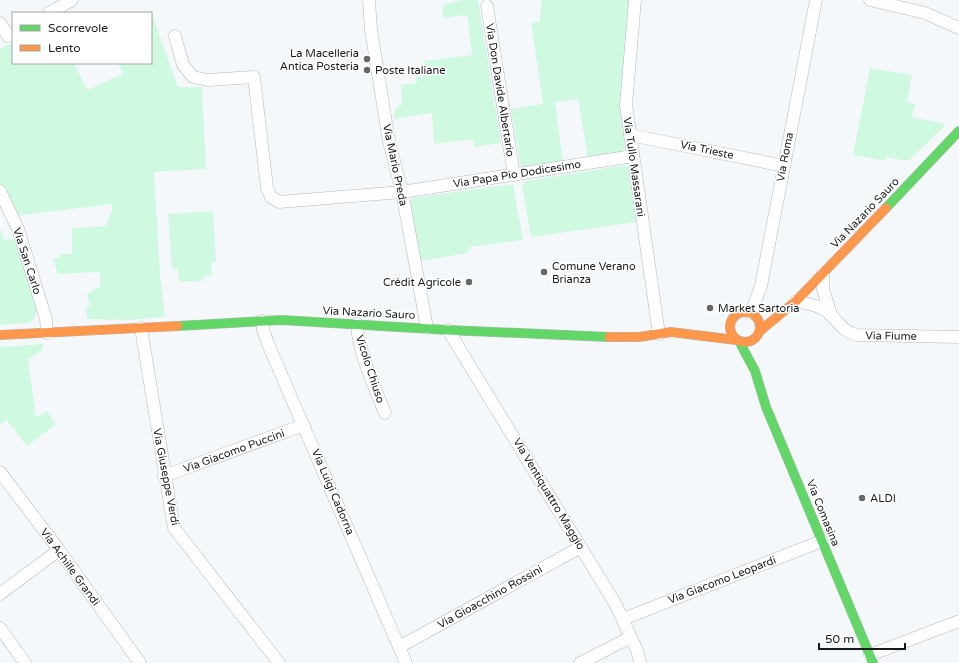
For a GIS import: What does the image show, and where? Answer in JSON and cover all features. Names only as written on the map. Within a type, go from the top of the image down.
[{"type":"main road","name":"Via Nazario Sauro","points":[[760,331],[796,301],[823,274],[959,131]]},
{"type":"main road","name":"Via Nazario Sauro","points":[[754,315],[787,309]]},
{"type":"main road","points":[[718,325],[732,319],[737,314],[742,312],[754,315],[760,324],[760,331],[756,338],[748,342],[738,340],[730,330],[732,319]]},
{"type":"main road","name":"Via Nazario Sauro","points":[[0,335],[282,320],[448,330],[592,336],[639,337],[665,333],[738,340]]},
{"type":"main road","points":[[665,333],[707,328]]},
{"type":"main road","name":"Via Comasina","points":[[738,340],[755,371],[766,407],[871,659]]},
{"type":"main road","name":"Via Comasina","points":[[753,340],[755,371]]},
{"type":"street","points":[[51,12],[72,0]]},
{"type":"street","name":"Via Mario Preda","points":[[369,0],[371,30],[388,134],[402,192],[427,328]]},
{"type":"street","name":"Via Tullo Massarani","points":[[635,0],[626,105],[633,156],[665,333]]},
{"type":"street","name":"Via Roma","points":[[754,315],[761,286],[816,0]]},
{"type":"street","points":[[870,0],[925,13],[959,28]]},
{"type":"street","name":"Via Don Davide Albertario","points":[[487,6],[514,175]]},
{"type":"street","points":[[0,23],[7,37]]},
{"type":"street","name":"Via Papa Pio Dodicesimo","points":[[175,36],[183,64],[193,77],[207,80],[254,77],[267,188],[271,197],[278,202],[402,192],[633,156]]},
{"type":"street","name":"Via Trieste","points":[[630,135],[784,166]]},
{"type":"street","name":"Via San Carlo","points":[[0,192],[18,229],[46,319],[47,333]]},
{"type":"street","name":"Via Fiume","points":[[823,274],[823,289],[831,315]]},
{"type":"street","name":"Via Fiume","points":[[796,301],[820,307],[831,315],[842,328],[856,335],[959,337]]},
{"type":"street","name":"Via Luigi Cadorna","points":[[262,321],[263,330],[268,344],[406,663]]},
{"type":"street","name":"Vicolo Chiuso","points":[[358,324],[362,351],[385,413]]},
{"type":"street","name":"Via Giuseppe Verdi","points":[[141,328],[164,476],[174,528],[279,663]]},
{"type":"street","name":"Via Ventiquattro Maggio","points":[[448,330],[581,547],[623,619],[638,653],[640,663]]},
{"type":"street","name":"Via Giacomo Puccini","points":[[164,476],[304,425]]},
{"type":"street","name":"Via Achille Grandi","points":[[0,472],[59,550],[136,662]]},
{"type":"street","name":"Via Giacomo Leopardi","points":[[623,619],[822,542]]},
{"type":"street","name":"Via Gioacchino Rossini","points":[[400,647],[581,547]]},
{"type":"street","points":[[0,594],[59,550]]},
{"type":"street","points":[[871,659],[959,621]]},
{"type":"street","points":[[0,628],[25,663]]},
{"type":"street","points":[[580,663],[631,637]]},
{"type":"green space","points":[[462,0],[478,0],[501,143],[474,147],[473,139],[434,144],[432,113],[394,119],[395,110],[402,104],[401,85],[417,83],[416,77],[426,76],[424,61],[472,55],[467,15],[443,18],[443,5]]},
{"type":"green space","points":[[541,0],[629,0],[620,103],[625,148],[619,154],[588,159],[578,99],[555,102],[563,163],[521,169],[511,109],[543,104],[531,23],[540,22]]},
{"type":"green space","points":[[152,15],[178,87],[202,87],[206,169],[154,172],[160,274],[165,317],[127,320],[87,319],[86,307],[90,306],[87,294],[100,286],[100,272],[58,274],[53,259],[59,258],[60,254],[72,254],[72,228],[106,226],[112,210],[112,204],[15,216],[0,182],[0,49],[12,43],[12,64],[74,64],[87,90],[123,74],[118,64],[152,64]]},
{"type":"green space","points":[[870,68],[912,75],[907,102],[915,104],[912,117],[942,123],[945,126],[908,161],[886,157],[885,161],[853,155]]},
{"type":"green space","points":[[625,165],[628,168],[636,222],[531,237],[522,186],[526,181]]},
{"type":"green space","points":[[513,184],[523,240],[469,247],[468,253],[420,261],[409,202],[412,198]]},
{"type":"green space","points":[[213,211],[216,262],[211,263],[212,275],[204,276],[204,281],[179,282],[178,269],[172,269],[168,214]]},
{"type":"green space","points":[[0,229],[4,239],[17,240],[36,301],[35,317],[28,323],[0,325]]},
{"type":"green space","points":[[44,344],[42,350],[28,359],[36,417],[47,411],[56,424],[27,446],[7,420],[0,425],[0,347]]},
{"type":"traffic: fast","points":[[886,208],[959,131]]},
{"type":"traffic: fast","points":[[178,326],[282,320],[448,330],[609,337]]},
{"type":"traffic: fast","points":[[739,341],[755,371],[766,407],[873,663]]},
{"type":"traffic: slow","points":[[760,331],[796,301],[886,208]]},
{"type":"traffic: slow","points":[[745,312],[756,316],[760,327],[756,338],[745,342],[734,338],[730,327],[734,316],[745,312]]},
{"type":"traffic: slow","points":[[0,335],[178,326]]},
{"type":"traffic: slow","points":[[609,337],[639,337],[671,332],[736,340]]},
{"type":"place","name":"La Macelleria Antica Posteria","points":[[367,59]]},
{"type":"place","name":"Poste Italiane","points":[[367,70]]},
{"type":"place","name":"Comune Verano Brianza","points":[[544,272]]},
{"type":"place","name":"Crédit Agricole","points":[[469,282]]},
{"type":"place","name":"Market Sartoria","points":[[710,308]]},
{"type":"place","name":"ALDI","points":[[862,498]]}]
